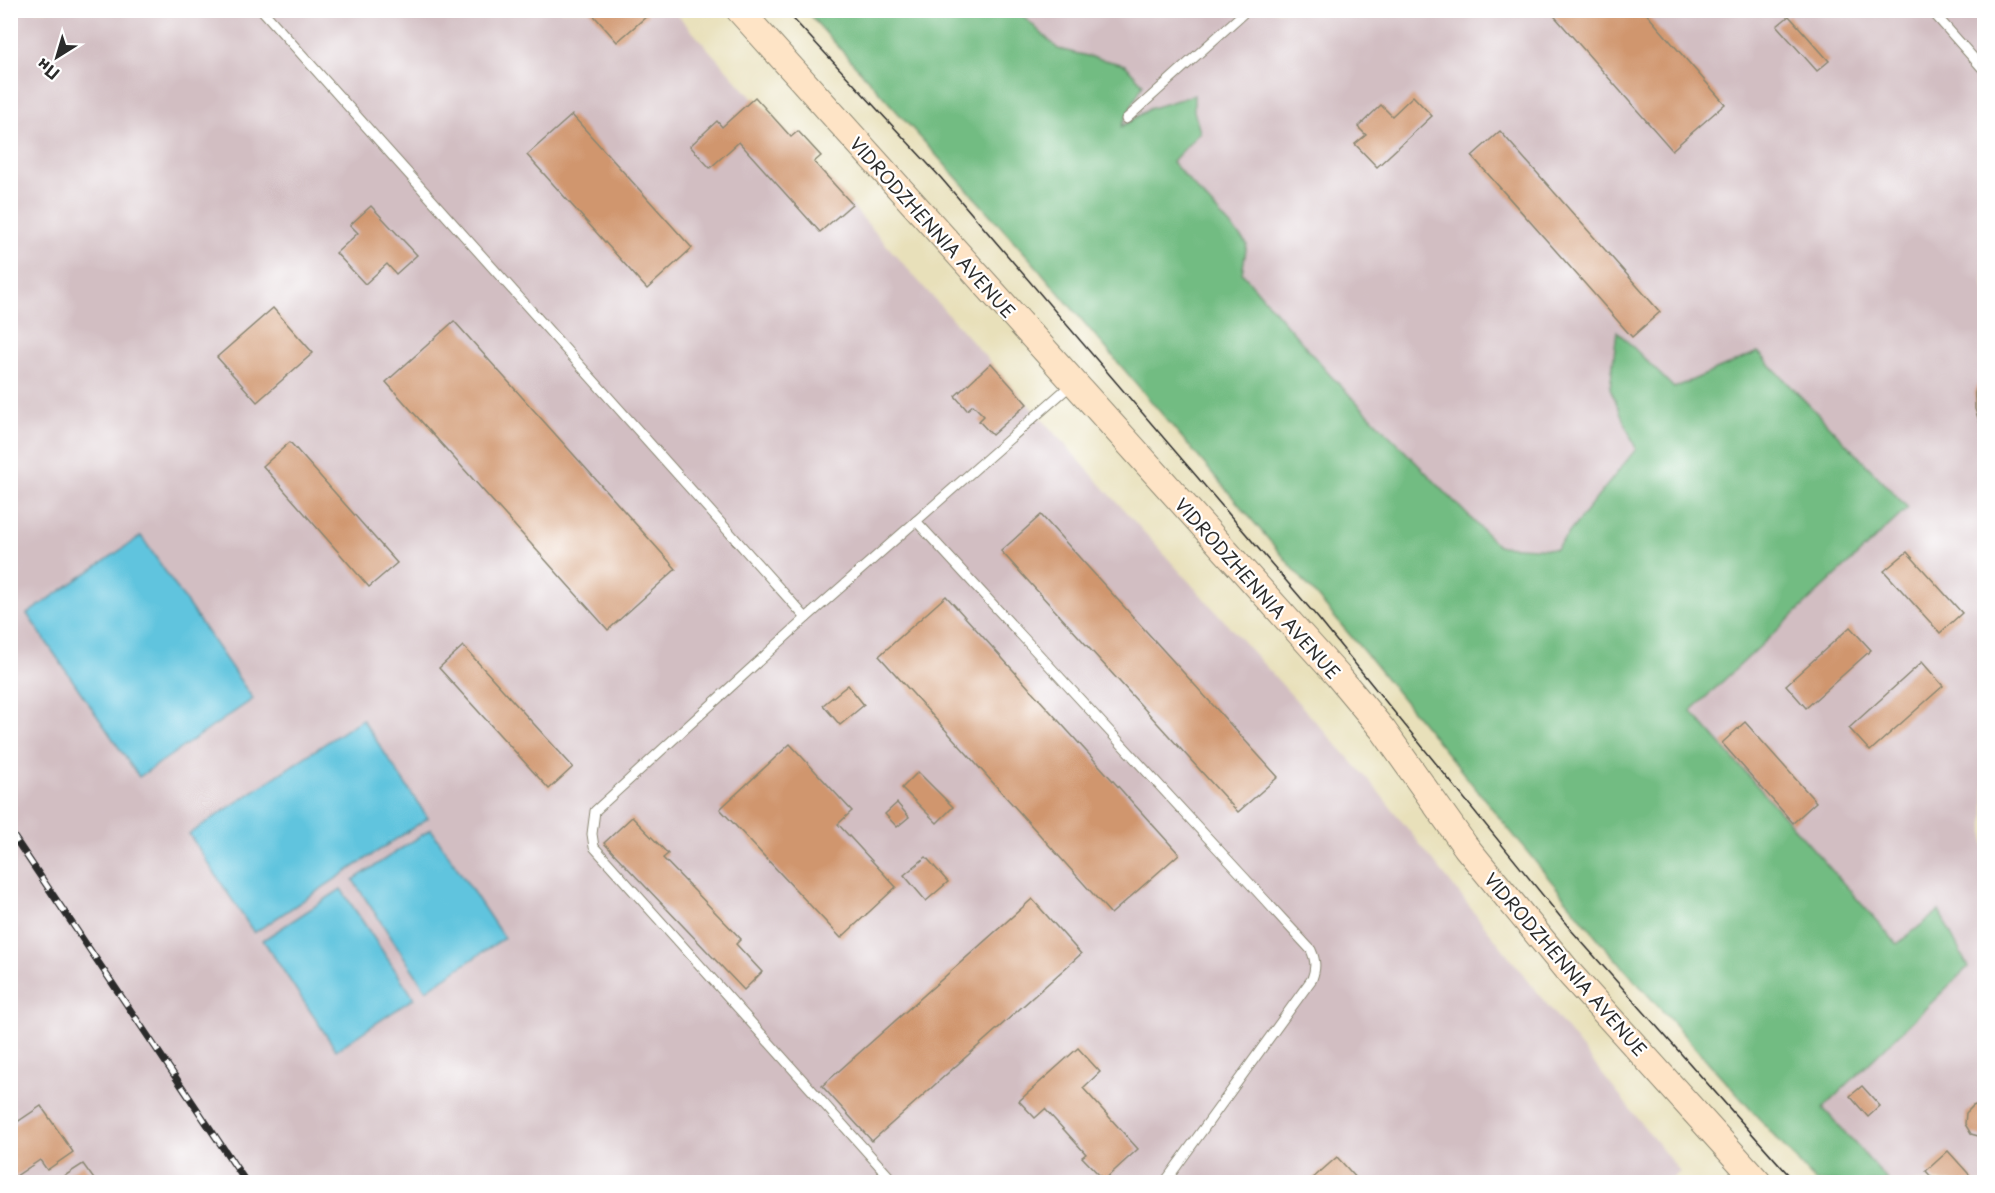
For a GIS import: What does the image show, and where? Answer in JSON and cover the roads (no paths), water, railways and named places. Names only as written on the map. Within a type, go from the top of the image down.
[{"type":"street","name":"VIDRODZHENNIA AVENUE","points":[[739,10],[1338,676],[1383,730],[1466,847],[1564,966],[1758,1182]]},
{"type":"lane","points":[[262,10],[806,618]]},
{"type":"lane","points":[[1126,119],[1247,10]]},
{"type":"lane","points":[[1931,10],[1984,70]]},
{"type":"lane","points":[[894,1182],[594,847],[592,834],[595,811],[806,618],[1073,383]]},
{"type":"lane","points":[[916,521],[1311,950],[1315,959],[1316,969],[1312,979],[1165,1182]]},
{"type":"water","points":[[141,536],[253,699],[139,777],[27,614]]},
{"type":"water","points":[[362,719],[428,818],[254,933],[189,834]]},
{"type":"water","points":[[431,829],[504,938],[426,990],[353,880]]},
{"type":"water","points":[[341,889],[414,998],[336,1050],[263,940]]},
{"type":"tram line","points":[[785,10],[941,178],[1318,618],[1571,930],[1795,1182]]},
{"type":"railway","points":[[10,831],[246,1182]]}]
